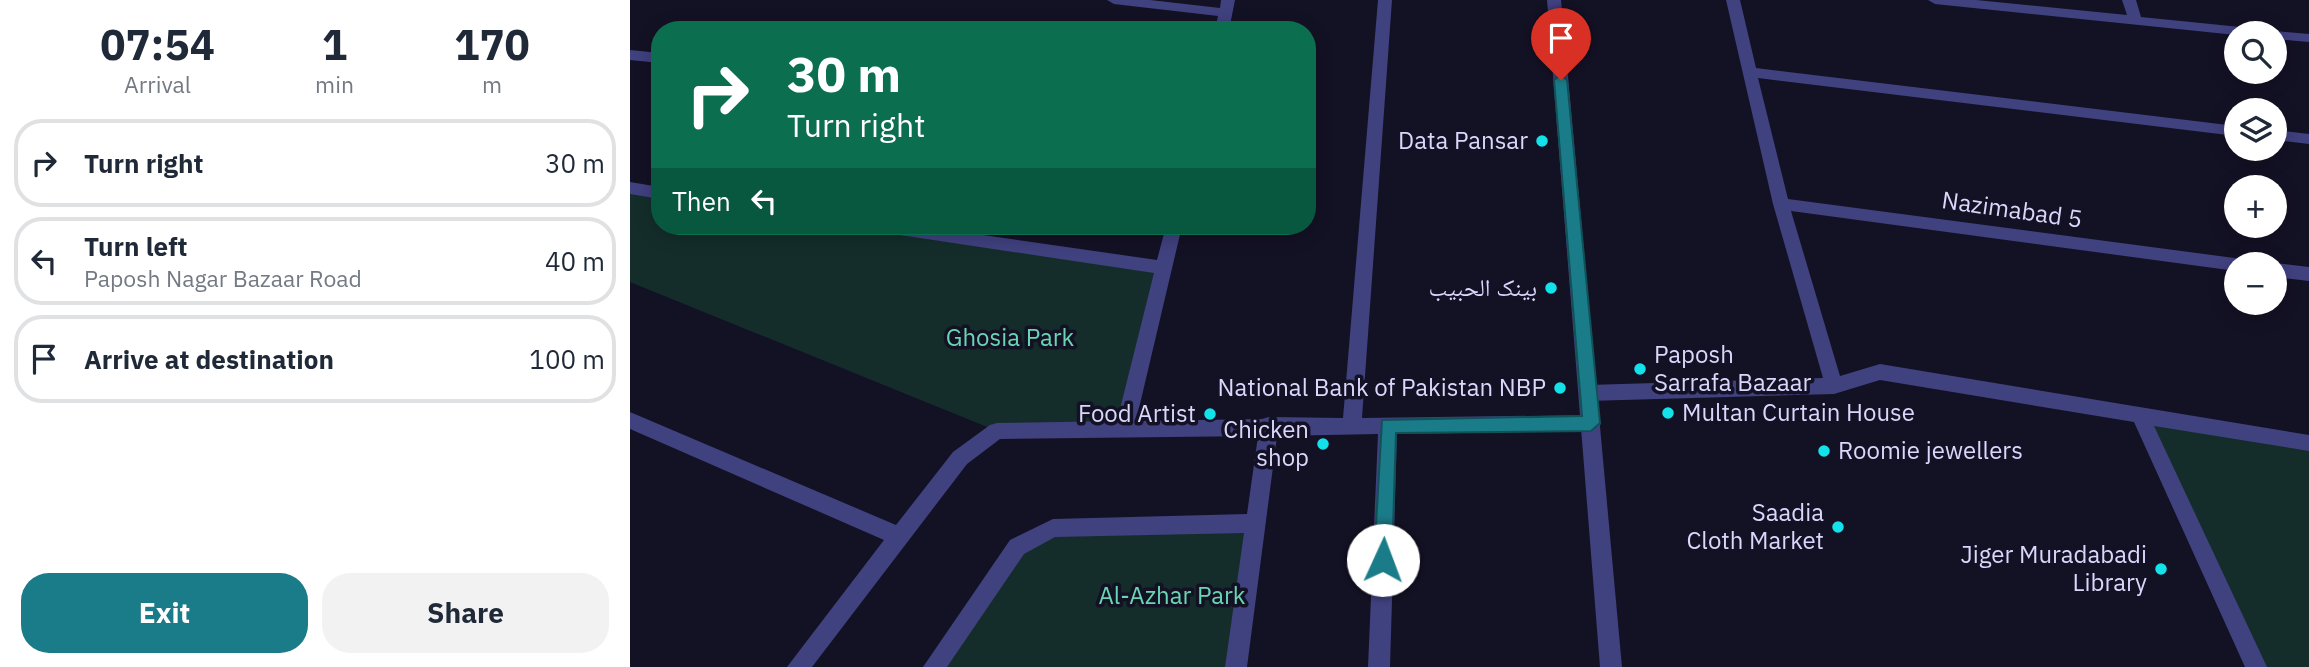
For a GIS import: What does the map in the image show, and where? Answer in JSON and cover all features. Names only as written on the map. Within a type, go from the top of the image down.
[{"type":"street","points":[[1114,0],[1227,7]]},
{"type":"street","points":[[1352,426],[1385,0]]},
{"type":"street","points":[[1554,0],[1611,667]]},
{"type":"street","points":[[1733,0],[1782,204],[1834,386]]},
{"type":"street","points":[[1936,0],[2224,29]]},
{"type":"street","points":[[2129,0],[2136,20]]},
{"type":"street","points":[[2287,36],[2309,38]]},
{"type":"street","points":[[630,54],[651,57]]},
{"type":"street","points":[[1751,72],[2224,130]]},
{"type":"street","points":[[2287,136],[2309,139]]},
{"type":"street","points":[[630,188],[651,192]]},
{"type":"street","name":"Nazimabad 5","points":[[1782,204],[2224,262]]},
{"type":"street","points":[[941,235],[1164,268]]},
{"type":"street","points":[[1125,428],[1172,235]]},
{"type":"street","points":[[2287,271],[2309,274]]},
{"type":"street","points":[[1588,393],[1834,386],[1880,372],[2309,443]]},
{"type":"street","points":[[2140,415],[2256,667]]},
{"type":"street","points":[[630,420],[898,536]]},
{"type":"street","points":[[797,667],[960,458],[997,431],[1269,425],[1591,423]]},
{"type":"street","points":[[1236,667],[1269,425]]},
{"type":"street","points":[[1379,667],[1388,425]]},
{"type":"street","points":[[934,667],[1017,547],[1053,528],[1256,523]]},
{"type":"green space","name":"Ghosia Park","points":[[630,188],[651,192],[651,235],[941,235],[1164,268],[1125,428],[997,431],[630,282]]},
{"type":"green space","points":[[2140,415],[2309,443],[2309,667],[2256,667]]},
{"type":"green space","name":"Al-Azhar Park","points":[[1256,523],[1236,667],[934,667],[1017,547],[1053,528]]},
{"type":"place","name":"Data Pansar","points":[[1542,141]]},
{"type":"place","name":"بينک الحبيب","points":[[1551,288]]},
{"type":"place","name":"Paposh Sarrafa Bazaar","points":[[1640,369]]},
{"type":"place","name":"National Bank of Pakistan NBP","points":[[1560,388]]},
{"type":"place","name":"Multan Curtain House","points":[[1668,413]]},
{"type":"place","name":"Food Artist","points":[[1210,414]]},
{"type":"place","name":"Chicken shop","points":[[1323,444]]},
{"type":"place","name":"Roomie jewellers","points":[[1824,451]]},
{"type":"place","name":"Saadia Cloth Market","points":[[1838,527]]},
{"type":"place","name":"Jiger Muradabadi Library","points":[[2161,569]]},
{"type":"route","points":[[1383,560],[1388,425],[1591,423],[1561,80]]}]
